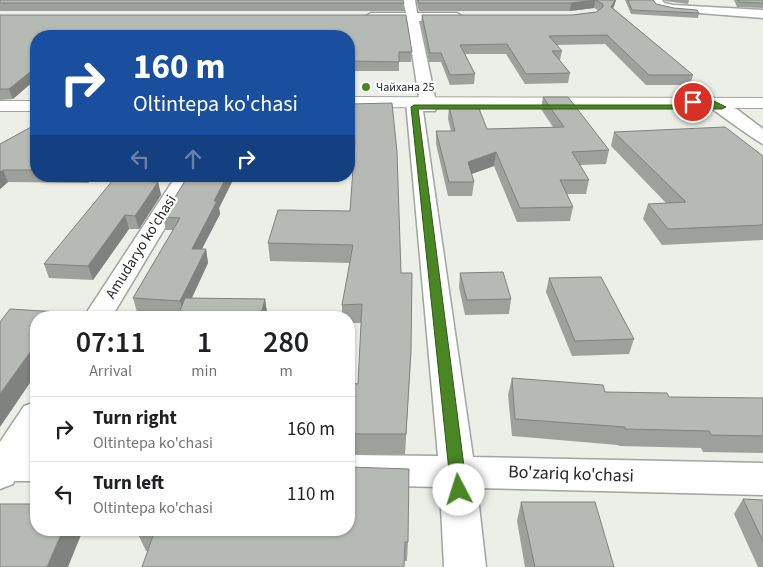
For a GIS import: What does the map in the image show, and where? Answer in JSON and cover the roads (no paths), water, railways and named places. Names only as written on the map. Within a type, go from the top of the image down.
[{"type":"main road","points":[[0,101],[30,101]]},
{"type":"main road","points":[[355,102],[421,105]]},
{"type":"main road","points":[[355,107],[763,103]]},
{"type":"main road","points":[[717,104],[763,108]]},
{"type":"main road","points":[[0,106],[30,106]]},
{"type":"street","points":[[409,0],[413,17],[465,567]]},
{"type":"street","points":[[656,0],[657,4],[668,7],[763,14]]},
{"type":"street","points":[[354,17],[472,17]]},
{"type":"street","points":[[717,104],[763,138]]},
{"type":"street","name":"Amudaryo ko'chasi","points":[[101,311],[182,182]]},
{"type":"street","points":[[10,468],[30,427]]},
{"type":"street","name":"Bo'zariq ko'chasi","points":[[355,470],[763,479]]},
{"type":"place","name":"Чайхана 25","points":[[366,87]]}]
